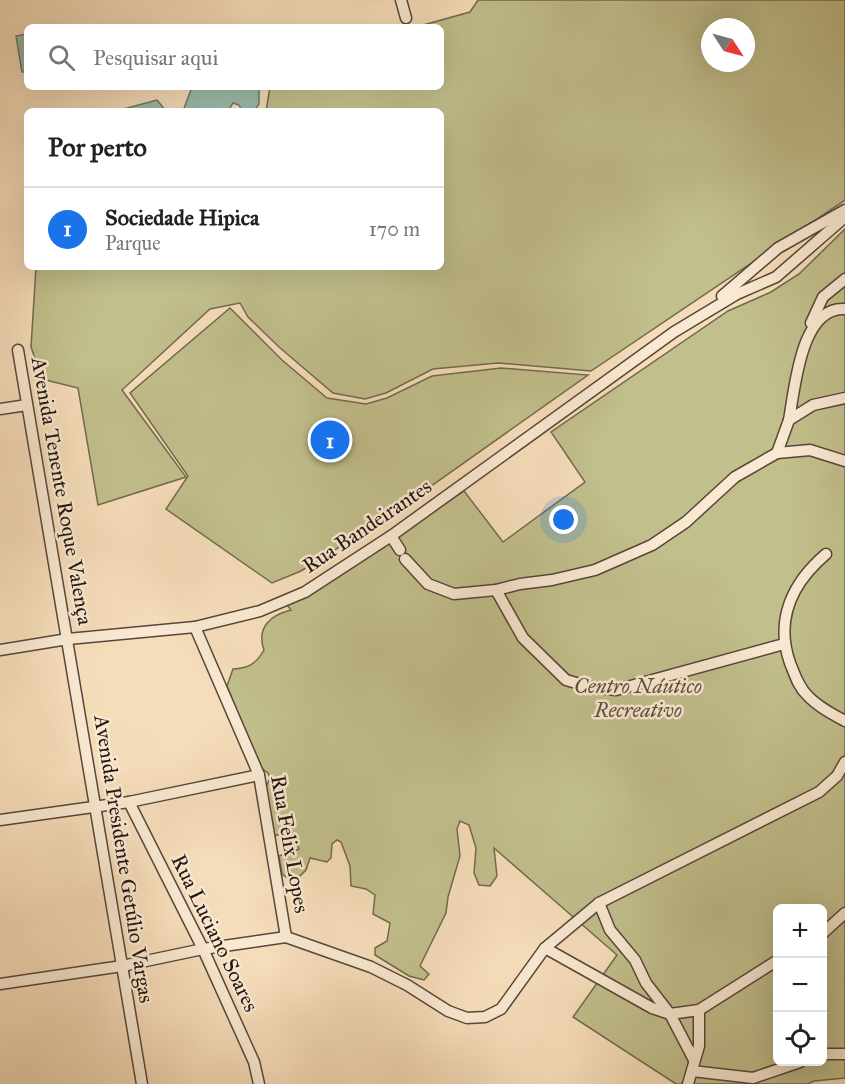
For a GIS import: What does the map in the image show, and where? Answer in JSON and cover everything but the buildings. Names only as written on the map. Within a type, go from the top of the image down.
[{"type":"street","points":[[401,0],[406,18]]},
{"type":"street","name":"Rua Bandeirantes","points":[[0,650],[68,639],[195,627],[260,611],[305,592],[391,536],[558,414],[706,311],[778,248],[845,210]]},
{"type":"street","name":"Rua Bandeirantes","points":[[706,311],[776,277],[845,217]]},
{"type":"street","points":[[777,453],[789,420],[807,334],[823,297],[845,279]]},
{"type":"street","points":[[807,334],[825,312],[834,308],[845,309]]},
{"type":"street","name":"Avenida Tenente Roque Valença","points":[[18,350],[68,639]]},
{"type":"street","points":[[789,420],[813,405],[845,398]]},
{"type":"street","points":[[0,409],[27,405]]},
{"type":"street","points":[[391,536],[402,555],[428,584],[454,594],[496,590],[595,570],[652,545],[686,522],[735,477],[777,453],[810,450],[845,461]]},
{"type":"street","points":[[826,554],[814,564],[791,595],[783,626],[784,644],[797,682],[808,696],[845,721]]},
{"type":"street","points":[[496,590],[523,638],[566,680],[590,687],[616,690],[784,644]]},
{"type":"street","name":"Rua Felix Lopes","points":[[195,627],[260,775],[286,937]]},
{"type":"street","name":"Avenida Presidente Getúlio Vargas","points":[[68,639],[142,1084]]},
{"type":"street","points":[[0,984],[122,966],[202,949],[286,937],[371,967],[448,1011],[467,1018],[485,1017],[501,1009],[545,948],[599,903],[782,813],[819,792],[837,776],[845,762]]},
{"type":"street","points":[[0,820],[129,802],[260,775]]},
{"type":"street","name":"Rua Luciano Soares","points":[[129,802],[202,949],[254,1062],[259,1084]]},
{"type":"street","points":[[599,903],[610,930],[635,960],[646,983],[670,1014],[694,1060]]},
{"type":"street","points":[[827,929],[845,913]]},
{"type":"street","points":[[545,948],[652,1008],[670,1014],[699,1010],[773,963]]},
{"type":"street","points":[[688,1084],[699,1046],[699,1010]]},
{"type":"street","points":[[827,1054],[845,1053]]},
{"type":"street","points":[[692,1071],[753,1078],[788,1066]]},
{"type":"green space","points":[[478,0],[845,0],[845,200],[591,371],[498,363],[433,369],[386,393],[365,399],[333,393],[248,317],[240,303],[210,309],[122,390],[186,477],[98,505],[78,388],[42,379],[31,347],[36,270],[444,270],[444,108],[266,108],[270,90],[444,90],[444,24],[427,24],[470,12]]},
{"type":"green space","name":"Centro Náutico Recreativo","points":[[845,229],[845,1078],[814,1081],[808,1084],[676,1084],[573,1017],[617,955],[494,848],[497,876],[490,886],[479,885],[474,873],[476,848],[469,825],[460,821],[457,829],[460,856],[448,897],[446,913],[420,966],[429,974],[424,980],[409,976],[375,955],[375,948],[387,941],[390,923],[373,914],[375,895],[366,889],[351,886],[350,866],[341,842],[337,840],[332,844],[331,858],[327,862],[310,858],[306,870],[300,876],[286,877],[282,874],[279,856],[299,849],[291,830],[272,837],[265,789],[270,778],[268,773],[260,767],[227,686],[233,669],[252,664],[261,655],[264,650],[262,635],[267,623],[277,615],[291,610],[287,605],[340,574],[464,491],[503,542],[585,482],[551,432],[728,311],[771,292],[799,274]]},
{"type":"green space","points":[[230,308],[282,360],[327,398],[366,404],[387,398],[432,376],[501,368],[588,375],[386,518],[301,571],[272,583],[166,509],[188,476],[130,393]]},
{"type":"shaded area","points":[[24,35],[24,72],[22,72],[16,36]]},
{"type":"shaded area","points":[[191,90],[259,90],[259,104],[256,108],[240,108],[233,103],[230,108],[184,108]]},
{"type":"shaded area","points":[[157,100],[164,108],[127,108]]},
{"type":"place","name":"Sociedade Hipica","points":[[330,440]]}]
